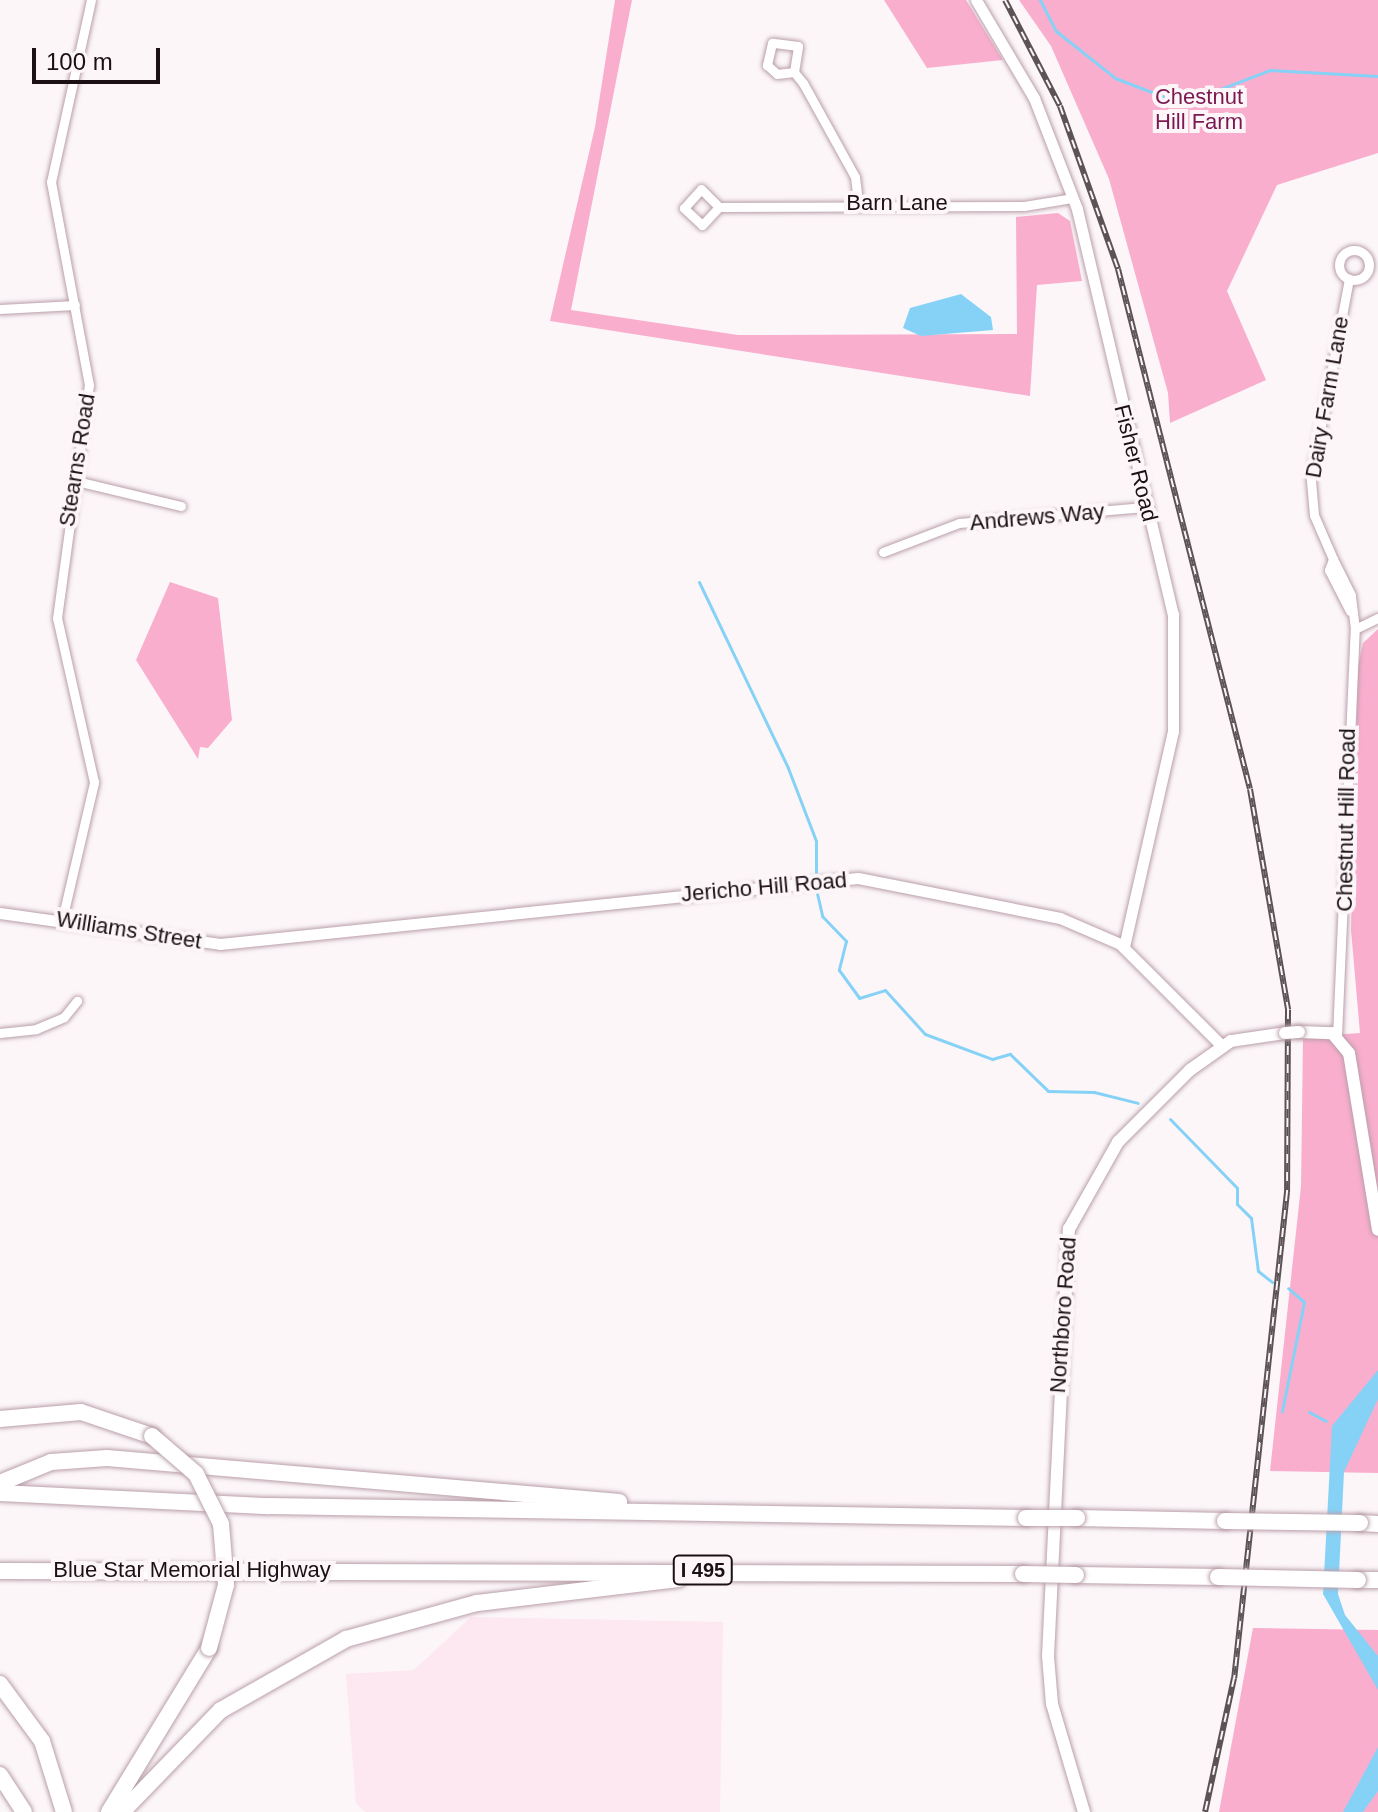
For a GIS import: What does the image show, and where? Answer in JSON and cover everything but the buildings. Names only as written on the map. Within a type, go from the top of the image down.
[{"type":"highway","points":[[0,1419],[81,1412],[152,1436],[196,1474],[221,1524],[226,1585],[209,1648],[109,1812]]},
{"type":"highway","points":[[0,1483],[71,1459],[756,1514]]},
{"type":"highway","points":[[0,1493],[361,1508],[1378,1524]]},
{"type":"highway","points":[[122,1812],[174,1751],[231,1703],[314,1653],[382,1625],[550,1591],[839,1570]]},
{"type":"highway","name":"Blue Star Memorial Highway","points":[[0,1571],[839,1570]]},
{"type":"highway","name":"I 495","points":[[839,1570],[1378,1580]]},
{"type":"highway","points":[[0,1684],[42,1741],[64,1812]]},
{"type":"highway","points":[[0,1775],[24,1812]]},
{"type":"main road","points":[[1221,1045],[1292,1032],[1337,1036],[1352,1069],[1378,1230]]},
{"type":"main road","name":"Northboro Road","points":[[1084,1812],[1048,1669],[1064,1253],[1079,1203],[1112,1150],[1221,1045]]},
{"type":"street","name":"Stearns Road","points":[[62,920],[94,782],[57,618],[89,385],[51,182],[91,0]]},
{"type":"street","name":"Fisher Road","points":[[976,0],[1034,98],[1073,198],[1173,614],[1176,683],[1166,775],[1124,946]]},
{"type":"street","points":[[794,72],[855,177],[858,202]]},
{"type":"street","name":"Barn Lane","points":[[719,207],[858,202],[1024,206],[1073,198]]},
{"type":"street","name":"Dairy Farm Lane","points":[[1349,279],[1311,478],[1314,515],[1351,595],[1350,611],[1355,629]]},
{"type":"street","points":[[0,309],[75,305]]},
{"type":"street","points":[[76,481],[181,506]]},
{"type":"street","name":"Andrews Way","points":[[883,552],[959,523],[1147,507]]},
{"type":"street","points":[[1355,629],[1378,618]]},
{"type":"street","name":"Chestnut Hill Road","points":[[1337,1036],[1355,629]]},
{"type":"street","name":"Jericho Hill Road","points":[[258,942],[832,878],[1023,910],[1124,946],[1221,1045]]},
{"type":"street","name":"Williams Street","points":[[0,913],[62,920],[186,942],[258,942]]},
{"type":"street","points":[[0,1033],[36,1029],[64,1017],[77,1001]]},
{"type":"shaded area","points":[[471,1617],[723,1622],[720,1812],[365,1812],[356,1803],[346,1674],[414,1670]]},
{"type":"green space","points":[[615,0],[632,0],[571,310],[738,335],[1017,334],[1016,217],[1058,213],[1070,221],[1082,281],[1037,285],[1030,396],[550,321],[595,127]]},
{"type":"green space","points":[[884,0],[966,0],[1003,60],[927,68]]},
{"type":"green space","name":"Chestnut Hill Farm","points":[[1019,0],[1378,0],[1378,153],[1277,185],[1227,291],[1266,380],[1170,423],[1168,393],[1109,179],[1051,46]]},
{"type":"green space","points":[[170,582],[218,598],[232,720],[208,748],[200,747],[198,759],[136,660]]},
{"type":"green space","points":[[1378,629],[1378,1473],[1270,1471],[1301,1186],[1303,1037],[1360,1033],[1351,930],[1358,666],[1363,643]]},
{"type":"green space","points":[[1253,1628],[1378,1630],[1378,1812],[1219,1812]]},
{"type":"water","points":[[961,294],[991,317],[993,330],[921,336],[903,328],[910,308]]},
{"type":"water","points":[[1378,1370],[1378,1399],[1344,1472],[1338,1594],[1345,1615],[1378,1656],[1378,1690],[1323,1594],[1332,1426]]},
{"type":"water","points":[[1378,1747],[1378,1791],[1363,1812],[1343,1812]]},
{"type":"waterway","points":[[1040,0],[1056,31],[1115,78],[1170,99],[1189,101],[1270,70],[1378,76]]},
{"type":"waterway","points":[[699,582],[788,768],[816,841],[816,872]]},
{"type":"waterway","points":[[816,889],[822,916],[846,941],[839,970],[859,998],[885,990],[925,1034],[992,1059],[1010,1054],[1048,1091],[1094,1092],[1138,1103]]},
{"type":"waterway","points":[[1170,1119],[1237,1188],[1237,1204],[1251,1218],[1258,1271],[1272,1282]]},
{"type":"waterway","points":[[1282,1411],[1304,1302],[1288,1288]]},
{"type":"waterway","points":[[1309,1412],[1326,1421]]},
{"type":"railway","points":[[1005,0],[1060,106],[1118,269],[1250,789],[1288,1010],[1287,1192],[1234,1678],[1205,1812]]}]
